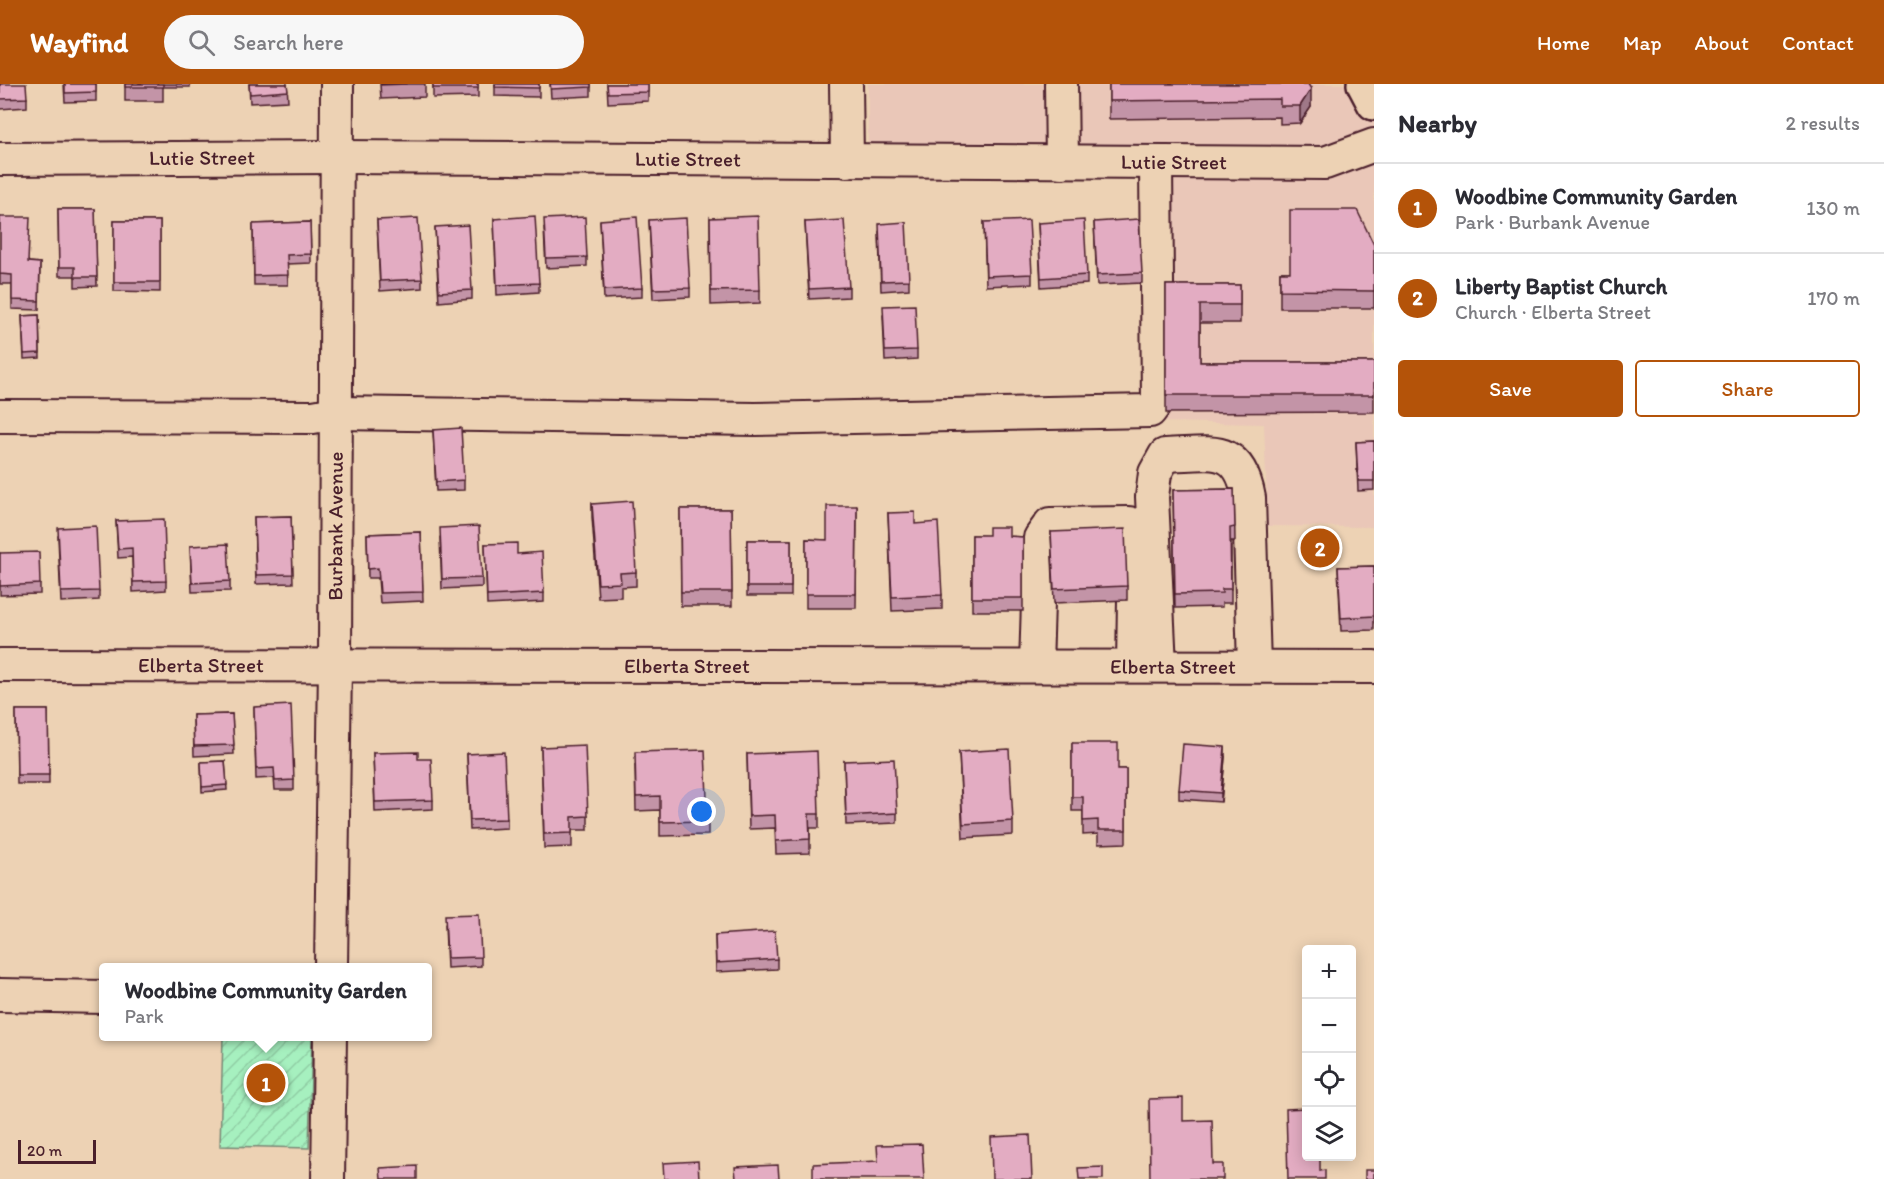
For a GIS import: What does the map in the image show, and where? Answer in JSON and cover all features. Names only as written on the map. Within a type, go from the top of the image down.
[{"type":"main road","points":[[1364,84],[1374,103]]},
{"type":"street","name":"Burbank Avenue","points":[[331,963],[335,664],[337,84]]},
{"type":"street","points":[[846,84],[847,160]]},
{"type":"street","points":[[1061,84],[1062,162]]},
{"type":"street","name":"Lutie Street","points":[[0,159],[336,157],[1325,164],[1374,145]]},
{"type":"street","points":[[0,416],[313,417],[336,413],[755,419],[1150,411],[1158,399],[1156,163]]},
{"type":"street","points":[[1147,666],[1152,498],[1155,473],[1165,455],[1221,454],[1237,463],[1245,479],[1249,498],[1254,666]]},
{"type":"street","points":[[1036,666],[1040,538],[1050,524],[1129,523],[1134,531],[1147,666]]},
{"type":"street","name":"Elberta Street","points":[[0,665],[1374,666]]},
{"type":"street","points":[[0,995],[99,997]]},
{"type":"street","points":[[327,1179],[330,1041]]},
{"type":"shaded area","points":[[868,84],[1374,84],[1374,527],[1268,526],[1264,424],[1159,422],[1156,163],[868,160]]},
{"type":"green space","points":[[223,1041],[312,1041],[309,1148],[220,1146]]},
{"type":"building","points":[[0,84],[26,84],[27,98],[0,99]]},
{"type":"building","points":[[65,84],[96,84],[96,92],[65,93]]},
{"type":"building","points":[[125,84],[163,84],[163,87],[125,87]]},
{"type":"building","points":[[249,84],[287,84],[288,91],[250,94]]},
{"type":"building","points":[[433,84],[478,84],[478,88],[433,88]]},
{"type":"building","points":[[495,84],[539,84],[539,88],[495,87]]},
{"type":"building","points":[[550,84],[591,84],[591,87],[551,89]]},
{"type":"building","points":[[607,84],[648,84],[648,92],[608,93]]},
{"type":"building","points":[[1109,84],[1308,84],[1311,89],[1300,106],[1280,106],[1280,99],[1109,101]]},
{"type":"building","points":[[58,209],[95,209],[97,277],[75,277],[75,267],[59,267]]},
{"type":"building","points":[[1290,210],[1357,210],[1374,245],[1374,291],[1280,290],[1280,272],[1290,272]]},
{"type":"building","points":[[535,216],[539,283],[497,285],[494,219]]},
{"type":"building","points":[[758,216],[760,290],[711,291],[710,218]]},
{"type":"building","points":[[0,217],[30,217],[28,262],[40,263],[39,301],[12,300],[12,275],[0,274]]},
{"type":"building","points":[[585,217],[587,257],[546,258],[544,219]]},
{"type":"building","points":[[637,217],[642,288],[604,290],[600,220]]},
{"type":"building","points":[[418,218],[422,279],[380,281],[377,220]]},
{"type":"building","points":[[686,218],[690,288],[653,289],[649,220]]},
{"type":"building","points":[[1139,219],[1142,273],[1097,275],[1094,222]]},
{"type":"building","points":[[844,220],[849,287],[809,289],[805,222]]},
{"type":"building","points":[[1029,220],[1032,274],[986,276],[984,222]]},
{"type":"building","points":[[1084,220],[1087,275],[1041,278],[1038,223]]},
{"type":"building","points":[[114,221],[160,221],[160,282],[114,282]]},
{"type":"building","points":[[310,222],[311,254],[287,255],[288,275],[254,276],[253,224]]},
{"type":"building","points":[[906,222],[909,280],[881,281],[879,224]]},
{"type":"building","points":[[468,225],[472,290],[439,292],[435,227]]},
{"type":"building","points":[[1166,285],[1240,285],[1240,305],[1200,305],[1200,362],[1374,362],[1374,395],[1166,395]]},
{"type":"building","points":[[915,305],[917,350],[885,351],[883,306]]},
{"type":"building","points":[[39,315],[40,353],[24,354],[22,316]]},
{"type":"building","points":[[461,428],[464,480],[436,482],[433,430]]},
{"type":"building","points":[[1374,441],[1374,481],[1358,481],[1356,442]]},
{"type":"building","points":[[1234,489],[1235,527],[1230,528],[1231,589],[1222,589],[1222,593],[1175,594],[1173,490]]},
{"type":"building","points":[[632,501],[636,572],[620,573],[621,583],[598,584],[592,504]]},
{"type":"building","points":[[827,506],[857,506],[856,594],[806,594],[806,539],[827,540]]},
{"type":"building","points":[[680,509],[731,509],[732,592],[681,592]]},
{"type":"building","points":[[915,512],[915,524],[938,522],[942,595],[892,597],[888,513]]},
{"type":"building","points":[[291,516],[293,574],[256,575],[254,517]]},
{"type":"building","points":[[164,519],[166,581],[133,582],[132,548],[118,549],[116,521]]},
{"type":"building","points":[[96,526],[99,591],[61,592],[58,528]]},
{"type":"building","points":[[479,526],[482,578],[442,579],[440,528]]},
{"type":"building","points":[[989,527],[1009,527],[1009,536],[1023,537],[1023,598],[972,598],[972,535],[989,535]]},
{"type":"building","points":[[1125,529],[1127,586],[1054,589],[1051,532]]},
{"type":"building","points":[[421,532],[423,592],[380,593],[378,568],[368,569],[367,534]]},
{"type":"building","points":[[747,540],[791,540],[791,587],[747,587]]},
{"type":"building","points":[[517,543],[517,554],[542,552],[544,593],[487,596],[485,544]]},
{"type":"building","points":[[228,544],[230,581],[192,583],[190,546]]},
{"type":"building","points":[[39,552],[40,584],[0,586],[0,553]]},
{"type":"building","points":[[1374,566],[1374,616],[1341,618],[1338,567]]},
{"type":"building","points":[[291,705],[294,780],[275,781],[274,768],[256,769],[254,707]]},
{"type":"building","points":[[16,710],[48,710],[49,775],[17,775]]},
{"type":"building","points":[[232,714],[234,745],[194,746],[193,715]]},
{"type":"building","points":[[1072,743],[1118,743],[1118,769],[1126,769],[1126,830],[1098,830],[1098,820],[1083,821],[1083,797],[1072,797]]},
{"type":"building","points":[[1183,744],[1225,747],[1221,793],[1179,790]]},
{"type":"building","points":[[585,745],[588,816],[572,817],[572,833],[544,834],[541,747]]},
{"type":"building","points":[[1009,749],[1013,821],[963,824],[959,752]]},
{"type":"building","points":[[705,750],[708,821],[660,822],[660,796],[636,797],[635,752]]},
{"type":"building","points":[[817,751],[819,814],[809,814],[810,839],[776,841],[775,815],[749,816],[747,754]]},
{"type":"building","points":[[418,752],[418,759],[431,759],[433,800],[375,802],[373,753]]},
{"type":"building","points":[[504,752],[507,819],[470,820],[467,754]]},
{"type":"building","points":[[894,759],[897,813],[846,816],[844,761]]},
{"type":"building","points":[[225,761],[227,785],[202,787],[201,762]]},
{"type":"building","points":[[479,914],[481,957],[447,958],[445,915]]},
{"type":"building","points":[[775,931],[777,959],[716,963],[715,935]]},
{"type":"building","points":[[1183,1098],[1183,1121],[1212,1120],[1213,1164],[1223,1164],[1223,1179],[1150,1179],[1149,1099]]},
{"type":"building","points":[[1302,1108],[1302,1161],[1320,1161],[1320,1171],[1325,1170],[1325,1179],[1288,1179],[1286,1109]]},
{"type":"building","points":[[1030,1135],[1032,1179],[992,1179],[991,1137]]},
{"type":"building","points":[[922,1144],[924,1179],[813,1179],[813,1164],[878,1161],[877,1145]]},
{"type":"building","points":[[698,1161],[699,1179],[664,1179],[663,1163]]},
{"type":"building","points":[[778,1165],[779,1179],[736,1179],[735,1167]]},
{"type":"building","points":[[417,1166],[417,1179],[381,1179],[380,1168]]},
{"type":"building","points":[[1103,1167],[1103,1179],[1079,1179],[1078,1168]]},
{"type":"building","points":[[1365,1170],[1374,1170],[1374,1179],[1365,1179]]},
{"type":"place","name":"Liberty Baptist Church","points":[[1320,548]]},
{"type":"place","name":"Woodbine Community Garden","points":[[266,1083]]}]
